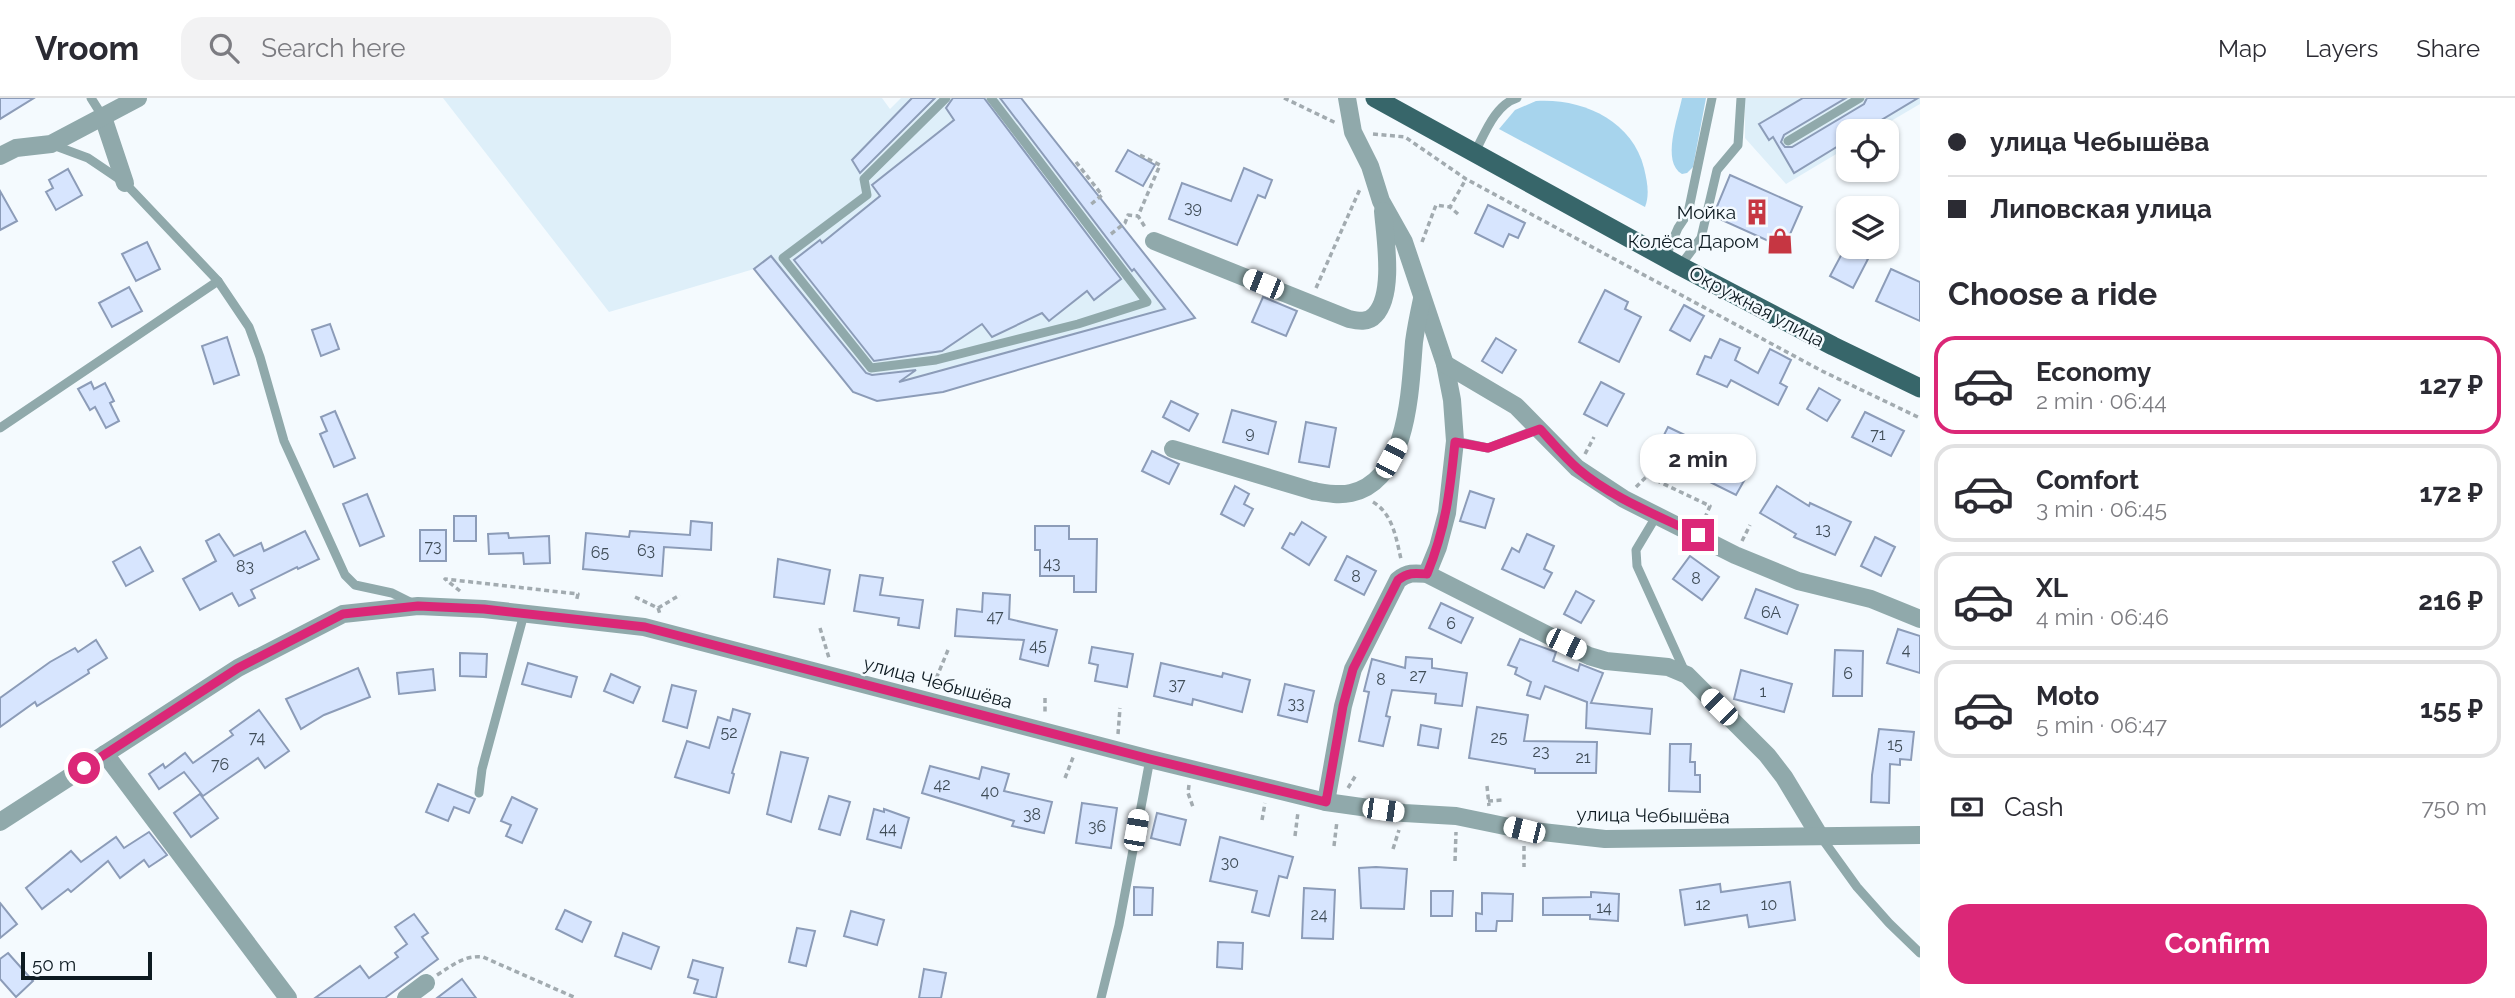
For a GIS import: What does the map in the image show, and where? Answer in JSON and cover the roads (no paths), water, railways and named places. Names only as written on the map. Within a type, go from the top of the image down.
[{"type":"main road","name":"Окружная улица","points":[[1376,98],[1673,262],[1833,346],[1920,388]]},
{"type":"street","points":[[0,156],[16,148],[51,144],[138,98]]},
{"type":"street","points":[[1154,241],[1349,319],[1360,321],[1376,315],[1386,285],[1387,249],[1381,201],[1370,166],[1353,132],[1347,98]]},
{"type":"street","points":[[103,117],[125,183]]},
{"type":"street","points":[[1381,201],[1404,242],[1446,364],[1452,400],[1455,442],[1447,513],[1427,574]]},
{"type":"street","points":[[1172,449],[1313,491],[1351,493],[1368,486],[1384,471],[1398,445],[1407,416],[1414,339],[1422,299]]},
{"type":"street","points":[[1446,364],[1516,406],[1577,468],[1624,499],[1735,555],[1798,581],[1871,599],[1920,619]]},
{"type":"street","points":[[1326,802],[1343,706],[1353,669],[1393,588],[1405,575],[1415,573],[1427,574],[1589,656],[1606,661],[1668,667],[1686,675],[1767,755],[1784,777],[1819,835]]},
{"type":"street","name":"улица Чебышёва","points":[[0,822],[238,668],[343,614],[418,606],[484,609],[645,627],[1150,759],[1326,802],[1404,813],[1456,816],[1524,830],[1605,839],[1920,835]]},
{"type":"street","points":[[105,754],[288,998]]},
{"type":"street","points":[[406,998],[426,983]]},
{"type":"lane","points":[[91,98],[103,117]]},
{"type":"lane","points":[[946,98],[864,179],[867,195],[783,258],[871,368],[936,360],[1078,324],[1147,302],[991,98]]},
{"type":"lane","points":[[1673,262],[1678,228],[1688,213],[1712,98]]},
{"type":"lane","points":[[1673,262],[1701,238],[1717,170],[1738,145],[1741,98]]},
{"type":"lane","points":[[1788,141],[1860,98]]},
{"type":"lane","points":[[1475,152],[1497,112],[1513,99]]},
{"type":"lane","points":[[51,144],[88,158],[125,183],[218,281],[249,327],[284,442],[345,575],[355,585],[392,593],[418,606]]},
{"type":"lane","points":[[0,428],[218,281]]},
{"type":"lane","points":[[1455,442],[1488,448],[1540,429]]},
{"type":"lane","points":[[1657,515],[1636,550],[1637,566],[1686,675]]},
{"type":"lane","points":[[479,793],[482,769],[524,614]]},
{"type":"lane","points":[[1101,998],[1119,925],[1150,759]]},
{"type":"lane","points":[[1819,835],[1857,887],[1920,953]]},
{"type":"place","name":"Мойка","points":[[1757,212]]},
{"type":"place","name":"Колёса Даром","points":[[1780,241]]}]
